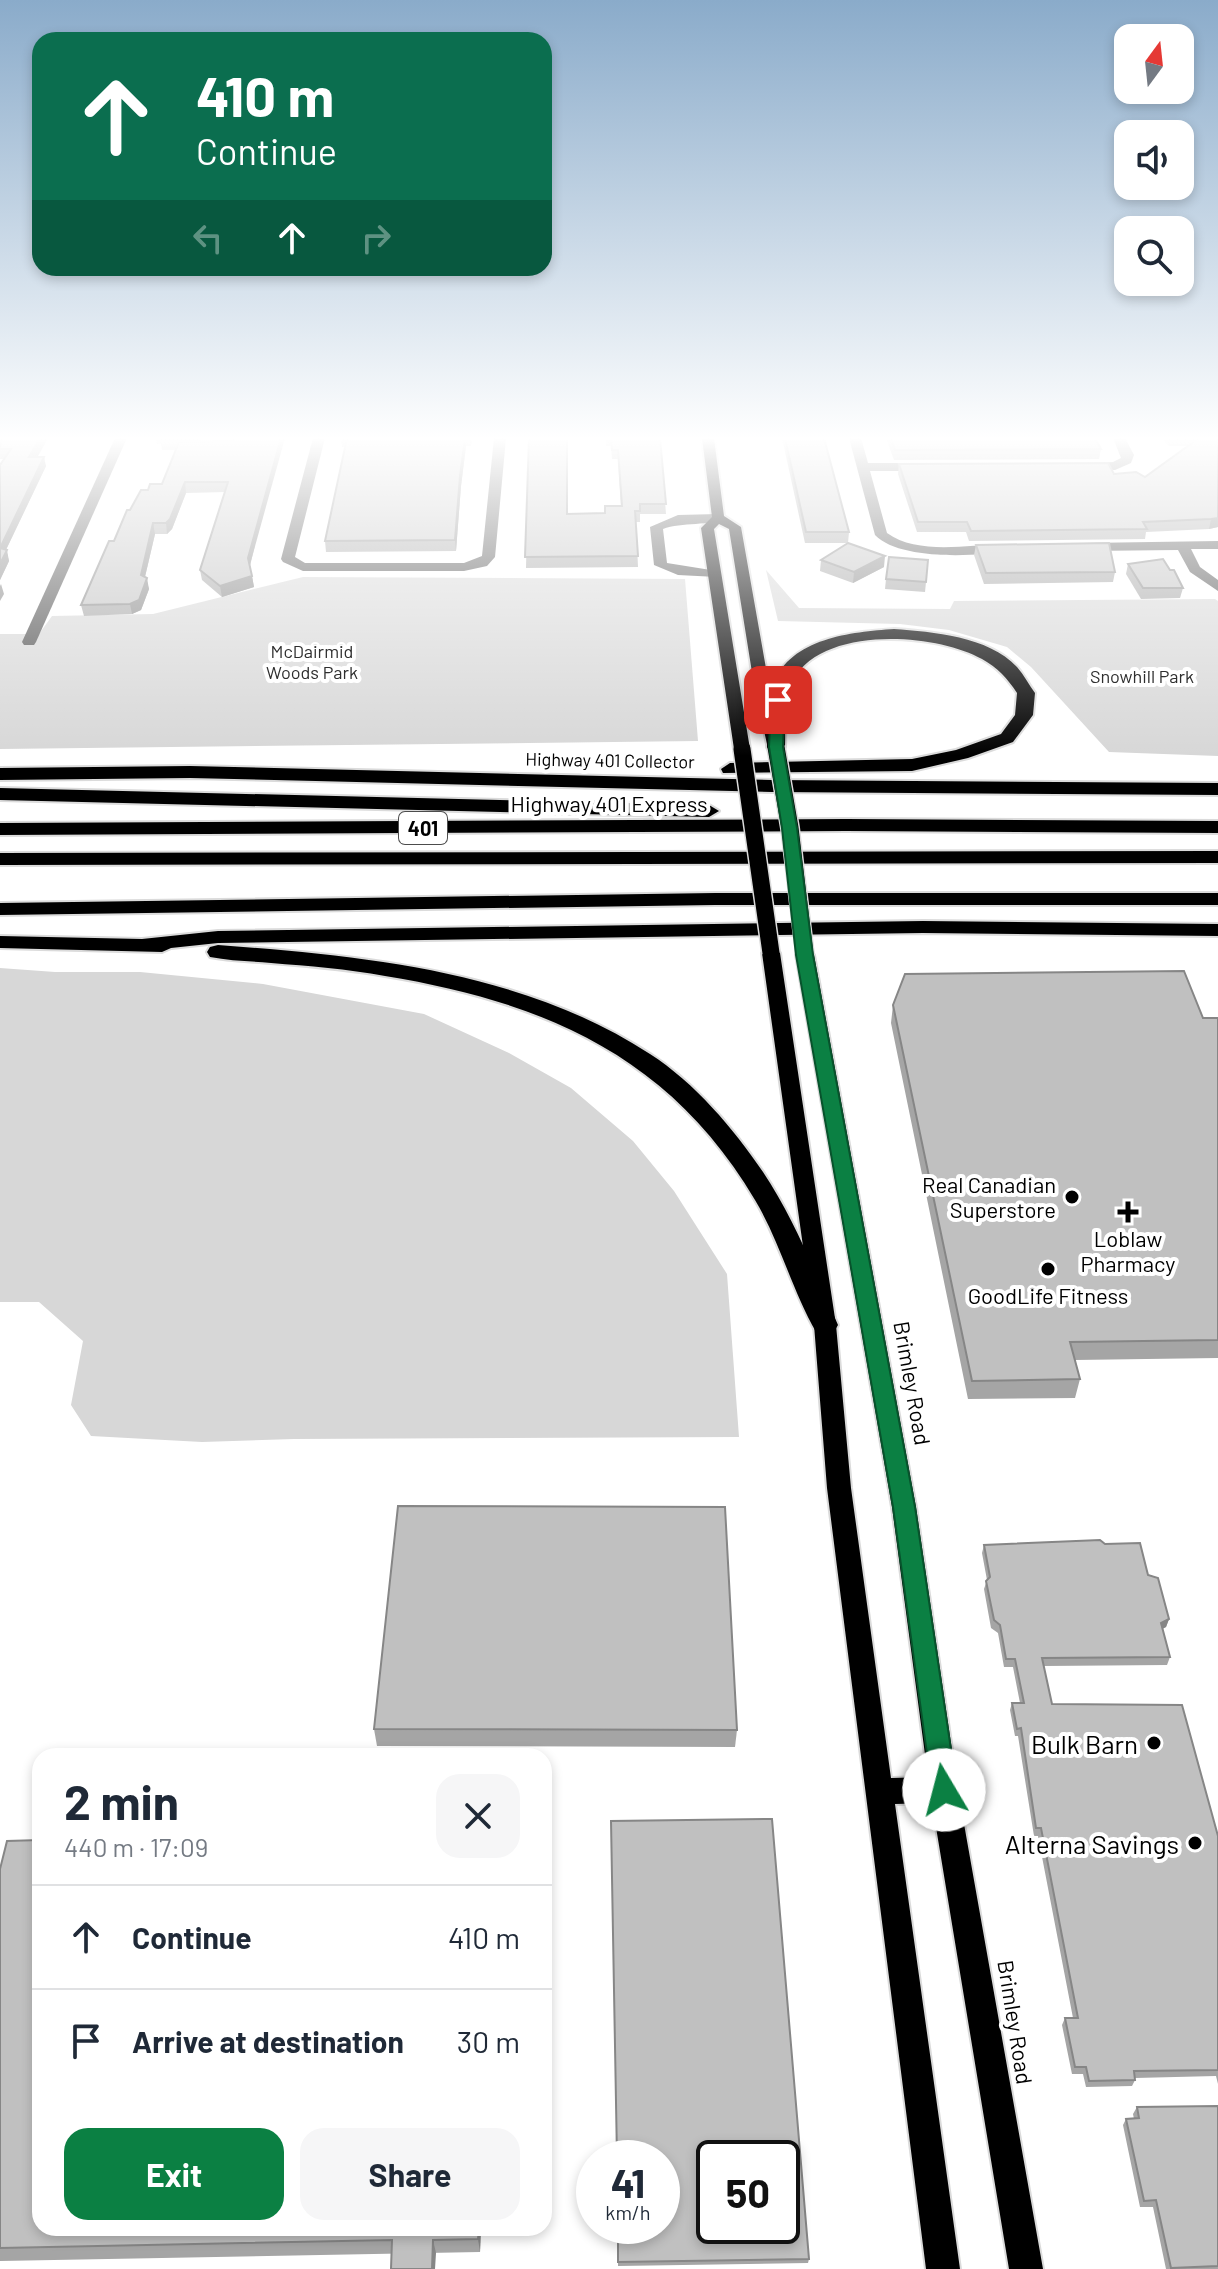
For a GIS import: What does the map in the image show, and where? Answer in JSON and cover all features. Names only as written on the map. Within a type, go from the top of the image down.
[{"type":"highway","points":[[564,780],[658,771],[912,765],[961,754],[1007,738],[1024,715],[1026,693],[1009,669],[991,657],[957,645],[879,634],[846,638],[798,661],[785,676],[778,700],[776,747]]},
{"type":"highway","name":"Highway 401 Collector","points":[[0,774],[190,772],[925,788],[1218,789]]},
{"type":"highway","points":[[0,794],[693,810],[846,825]]},
{"type":"highway","name":"Highway 401 Express","points":[[0,829],[846,825],[1218,827]]},
{"type":"highway","name":"401","points":[[0,859],[1218,857]]},
{"type":"highway","points":[[0,865],[71,859]]},
{"type":"highway","points":[[0,909],[715,899],[1218,899]]},
{"type":"highway","points":[[148,944],[218,937],[804,928],[1218,930]]},
{"type":"highway","points":[[0,942],[148,944],[285,956],[439,979],[507,996],[577,1024],[643,1060],[677,1089],[724,1139],[767,1199],[825,1325]]},
{"type":"main road","name":"Brimley Road","points":[[709,544],[742,749],[825,1325],[839,1488],[943,2269]]},
{"type":"main road","name":"Brimley Road","points":[[738,544],[753,619],[762,702],[776,747],[790,828],[805,955],[904,1507],[944,1790],[1026,2269]]},
{"type":"main road","points":[[879,1791],[944,1790]]},
{"type":"street","points":[[29,642],[73,544]]},
{"type":"street","points":[[292,544],[288,559],[303,567],[464,567],[482,563],[488,557],[489,544]]},
{"type":"street","points":[[658,544],[661,565],[678,571],[712,574]]},
{"type":"street","points":[[904,544],[923,548],[1013,548]]},
{"type":"street","points":[[1075,548],[1218,545]]},
{"type":"street","points":[[1183,547],[1195,569],[1218,587]]},
{"type":"green space","name":"Snowhill Park","points":[[766,570],[799,608],[950,609],[954,601],[1215,599],[1218,601],[1218,756],[1109,752],[1031,667],[1007,647],[949,630],[900,624],[778,621]]},
{"type":"green space","name":"McDairmid Woods Park","points":[[303,577],[685,579],[698,741],[0,749],[0,634],[39,634],[52,616],[153,614]]},
{"type":"green space","points":[[0,968],[55,972],[140,972],[263,984],[424,1014],[509,1053],[571,1088],[633,1141],[674,1191],[727,1274],[739,1437],[202,1442],[91,1436],[71,1405],[83,1341],[39,1302],[0,1302]]},
{"type":"building","points":[[108,544],[148,544],[141,575],[147,578],[139,600],[130,604],[81,605]]},
{"type":"building","points":[[208,544],[252,544],[248,558],[252,576],[220,586],[200,570]]},
{"type":"building","points":[[525,544],[637,544],[638,556],[525,557]]},
{"type":"building","points":[[847,544],[885,556],[854,572],[821,560]]},
{"type":"building","points":[[1109,544],[1115,572],[986,573],[976,545]]},
{"type":"building","points":[[0,548],[7,550],[0,564]]},
{"type":"building","points":[[889,557],[928,560],[926,582],[886,579]]},
{"type":"building","points":[[1163,559],[1170,570],[1174,570],[1183,588],[1143,588],[1128,564]]},
{"type":"building","name":"Real Canadian Superstore","points":[[1184,971],[1203,1018],[1218,1018],[1218,1340],[1070,1342],[1080,1379],[972,1381],[893,1005],[905,974]]},
{"type":"building","points":[[398,1506],[725,1507],[737,1730],[374,1729]]},
{"type":"building","points":[[1100,1540],[1105,1544],[1140,1543],[1148,1575],[1158,1578],[1169,1619],[1161,1623],[1170,1657],[1042,1658],[1052,1704],[1182,1705],[1218,1836],[1218,2070],[1134,2071],[1135,2080],[1089,2081],[1086,2067],[1075,2067],[1065,2018],[1078,2018],[1041,1828],[1036,1828],[1021,1728],[1017,1729],[1012,1703],[1024,1703],[1015,1659],[1006,1659],[1000,1625],[994,1620],[986,1581],[990,1577],[984,1545]]},
{"type":"building","points":[[772,1819],[799,2140],[696,2140],[696,2244],[800,2244],[800,2152],[809,2259],[618,2262],[618,2244],[680,2244],[680,2140],[617,2140],[611,1821]]},
{"type":"building","points":[[32,1840],[32,2236],[478,2236],[478,2239],[433,2240],[432,2269],[391,2269],[392,2240],[0,2248],[0,1869],[7,1841]]},
{"type":"building","points":[[1218,2106],[1218,2266],[1171,2268],[1156,2200],[1144,2201],[1126,2119],[1139,2118],[1137,2107]]},
{"type":"place","name":"Real Canadian Superstore","points":[[1072,1197]]},
{"type":"place","name":"Loblaw Pharmacy","points":[[1128,1212]]},
{"type":"place","name":"GoodLife Fitness","points":[[1048,1269]]},
{"type":"place","name":"Bulk Barn","points":[[1154,1743]]},
{"type":"place","name":"Alterna Savings","points":[[1195,1843]]},
{"type":"route","points":[[778,700],[776,747],[790,828],[805,955],[904,1507],[944,1790]]}]
